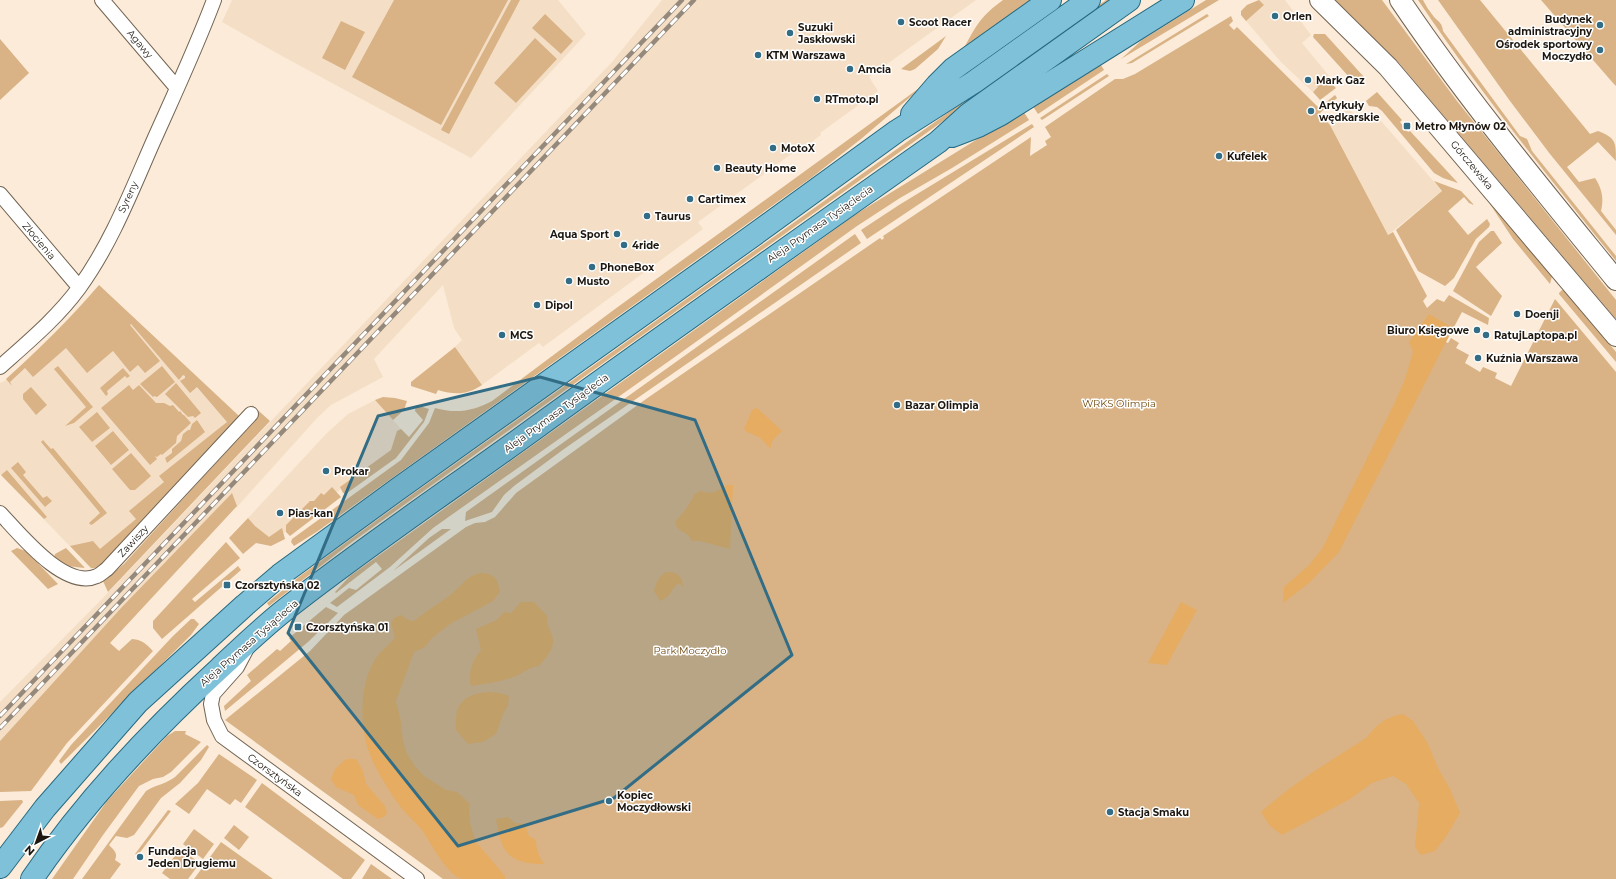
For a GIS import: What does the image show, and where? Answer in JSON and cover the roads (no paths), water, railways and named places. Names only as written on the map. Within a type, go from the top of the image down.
[{"type":"main road","points":[[896,131],[953,69],[1050,0]]},
{"type":"main road","points":[[0,867],[45,808],[138,702],[280,575],[896,131],[949,99],[1089,0]]},
{"type":"main road","name":"Aleja Prymasa Tysiąclecia","points":[[32,879],[49,854],[98,792],[152,733],[179,706],[284,610],[414,514],[751,273],[938,142],[969,114],[1128,0]]},
{"type":"main road","points":[[938,142],[978,126],[1001,114],[1183,0]]},
{"type":"main road","name":"Górczewska","points":[[1320,0],[1388,66],[1616,336]]},
{"type":"main road","points":[[1400,0],[1423,34],[1491,125],[1616,280]]},
{"type":"street","name":"Agawy","points":[[102,0],[177,88]]},
{"type":"street","name":"Syreny","points":[[0,367],[53,319],[79,287],[102,253],[137,179],[214,0]]},
{"type":"street","name":"Złocienia","points":[[0,194],[79,287]]},
{"type":"street","name":"Zawiszy","points":[[0,513],[42,556],[56,568],[69,576],[80,578],[97,576],[107,569],[251,414]]},
{"type":"street","name":"Czorsztyńska","points":[[250,640],[237,667],[213,694],[211,704],[214,720],[222,736],[417,879]]},
{"type":"railway","points":[[0,716],[682,0]]},
{"type":"railway","points":[[0,728],[694,0]]},
{"type":"place","name":"Orlen","points":[[1275,16]]},
{"type":"place","name":"Scoot Racer","points":[[901,22]]},
{"type":"place","name":"Budynek administracyjny","points":[[1600,25]]},
{"type":"place","name":"Suzuki Jaskłowski","points":[[790,33]]},
{"type":"place","name":"Ośrodek sportowy Moczydło","points":[[1600,50]]},
{"type":"place","name":"KTM Warszawa","points":[[758,55]]},
{"type":"place","name":"Amcia","points":[[850,69]]},
{"type":"place","name":"Mark Gaz","points":[[1308,80]]},
{"type":"place","name":"RTmoto.pl","points":[[817,99]]},
{"type":"place","name":"Artykuły wędkarskie","points":[[1311,111]]},
{"type":"place","name":"Metro Młynów 02","points":[[1407,126]]},
{"type":"place","name":"MotoX","points":[[773,148]]},
{"type":"place","name":"Kufelek","points":[[1219,156]]},
{"type":"place","name":"Beauty Home","points":[[717,168]]},
{"type":"place","name":"Cartimex","points":[[690,199]]},
{"type":"place","name":"Taurus","points":[[647,216]]},
{"type":"place","name":"Aqua Sport","points":[[617,234]]},
{"type":"place","name":"4ride","points":[[624,245]]},
{"type":"place","name":"PhoneBox","points":[[592,267]]},
{"type":"place","name":"Musto","points":[[569,281]]},
{"type":"place","name":"Dipol","points":[[537,305]]},
{"type":"place","name":"Doenji","points":[[1517,314]]},
{"type":"place","name":"Biuro Księgowe","points":[[1477,330]]},
{"type":"place","name":"MCS","points":[[502,335]]},
{"type":"place","name":"RatujLaptopa.pl","points":[[1486,335]]},
{"type":"place","name":"Kuźnia Warszawa","points":[[1478,358]]},
{"type":"place","name":"Bazar Olimpia","points":[[897,405]]},
{"type":"place","name":"Prokar","points":[[326,471]]},
{"type":"place","name":"Pias-kan","points":[[280,513]]},
{"type":"place","name":"Czorsztyńska 02","points":[[227,585]]},
{"type":"place","name":"Czorsztyńska 01","points":[[298,627]]},
{"type":"place","name":"Kopiec Moczydłowski","points":[[609,801]]},
{"type":"place","name":"Stacja Smaku","points":[[1110,812]]},
{"type":"place","name":"Fundacja Jeden Drugiemu","points":[[140,857]]},
{"type":"park label","name":"WRKS Olimpia","points":[[1119,403]]},
{"type":"park label","name":"Park Moczydło","points":[[690,650]]}]
